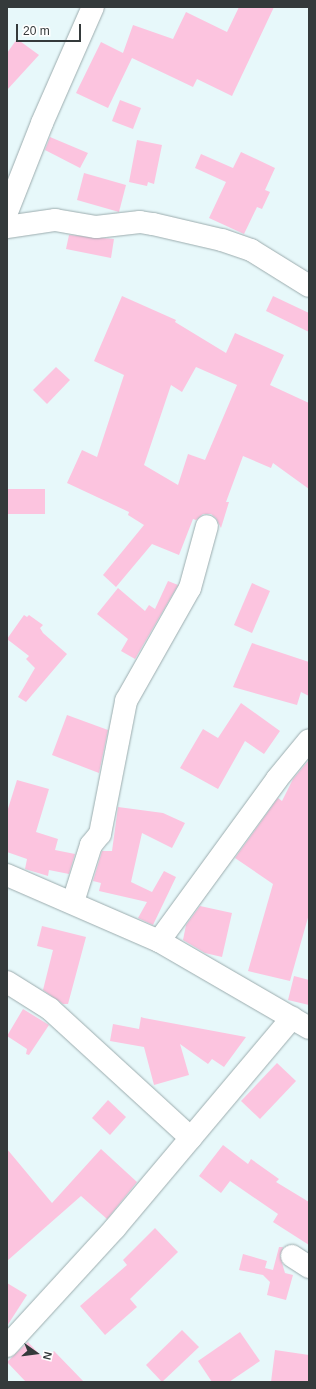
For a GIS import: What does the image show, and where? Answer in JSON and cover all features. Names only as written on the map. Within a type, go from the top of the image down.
[{"type":"street","points":[[7,212],[42,123],[93,7]]},
{"type":"street","points":[[7,227],[55,220],[96,227],[147,223],[222,240],[251,250],[309,286]]},
{"type":"street","points":[[73,902],[91,845],[100,834],[126,702],[190,588],[207,526]]},
{"type":"street","points":[[159,941],[277,779],[309,740]]},
{"type":"street","points":[[7,875],[73,902],[159,941],[301,1023],[191,1138],[115,1228],[7,1346]]},
{"type":"street","points":[[7,982],[50,1009],[191,1138]]},
{"type":"building","points":[[239,7],[274,7],[232,96],[197,79],[193,87],[132,58],[108,108],[76,93],[101,42],[123,53],[133,25],[173,39],[186,12],[227,32]]},
{"type":"building","points":[[17,39],[39,55],[7,90],[7,53]]},
{"type":"building","points":[[120,100],[141,108],[133,129],[112,121]]},
{"type":"building","points":[[50,137],[88,153],[80,168],[45,150]]},
{"type":"building","points":[[137,140],[162,145],[154,184],[148,182],[147,186],[129,182]]},
{"type":"building","points":[[241,152],[275,168],[265,190],[270,192],[262,209],[257,207],[244,234],[209,218],[226,182],[195,168],[201,154],[233,168]]},
{"type":"building","points":[[84,173],[126,185],[119,212],[77,200]]},
{"type":"building","points":[[69,235],[114,239],[111,258],[66,249]]},
{"type":"building","points":[[122,296],[176,320],[175,322],[226,353],[235,333],[284,355],[270,385],[309,403],[309,489],[273,463],[271,468],[243,456],[226,502],[229,502],[221,528],[216,518],[211,514],[203,514],[196,520],[193,519],[179,555],[152,544],[116,587],[103,575],[144,525],[128,515],[129,512],[67,483],[82,450],[97,457],[124,375],[94,361]],"holes":[[[196,367],[237,385],[205,460],[188,454],[178,485],[144,465],[171,385],[182,392]]]},
{"type":"building","points":[[273,296],[309,313],[309,332],[266,311]]},
{"type":"building","points":[[56,367],[70,380],[47,404],[33,390]]},
{"type":"building","points":[[7,489],[45,489],[45,514],[7,514]]},
{"type":"building","points":[[168,581],[178,585],[135,659],[121,651],[128,639],[97,614],[118,588],[145,611],[149,605],[155,609]]},
{"type":"building","points":[[252,583],[270,591],[252,633],[234,625]]},
{"type":"building","points":[[24,615],[27,617],[29,615],[43,625],[40,628],[43,633],[67,654],[26,702],[18,697],[35,668],[26,659],[29,656],[7,639]]},
{"type":"building","points":[[252,643],[309,662],[309,696],[301,692],[297,705],[233,687]]},
{"type":"building","points":[[241,703],[280,731],[264,754],[245,741],[218,789],[180,768],[203,729],[218,738]]},
{"type":"building","points":[[67,715],[108,730],[99,773],[52,755]]},
{"type":"building","points":[[309,760],[309,914],[290,981],[248,971],[273,884],[235,858],[278,798],[282,801],[293,779]]},
{"type":"building","points":[[17,780],[49,789],[36,832],[58,839],[55,850],[75,854],[69,874],[49,870],[48,876],[25,869],[27,859],[7,852],[7,812]]},
{"type":"building","points":[[118,807],[163,813],[185,823],[172,848],[142,833],[131,882],[152,892],[164,871],[176,877],[153,925],[138,918],[147,902],[99,891],[101,883],[93,881],[102,851],[112,851]]},
{"type":"building","points":[[200,906],[232,913],[222,957],[205,953],[183,940],[186,925]]},
{"type":"building","points":[[42,926],[86,937],[68,1004],[63,1004],[43,990],[53,950],[37,946]]},
{"type":"building","points":[[294,976],[309,980],[309,1005],[288,1000]]},
{"type":"building","points":[[23,1009],[49,1025],[29,1055],[26,1054],[27,1049],[7,1036]]},
{"type":"building","points":[[141,1017],[246,1037],[224,1067],[212,1059],[208,1064],[180,1044],[189,1075],[154,1085],[144,1047],[110,1041],[113,1024],[139,1029]]},
{"type":"building","points":[[277,1063],[296,1081],[260,1119],[241,1101]]},
{"type":"building","points":[[108,1100],[126,1117],[110,1135],[92,1118]]},
{"type":"building","points":[[223,1145],[248,1164],[251,1159],[279,1179],[276,1182],[309,1202],[309,1245],[273,1222],[278,1214],[230,1181],[221,1193],[199,1176]]},
{"type":"building","points":[[7,1149],[52,1203],[101,1149],[137,1182],[107,1219],[81,1196],[7,1261]]},
{"type":"building","points":[[155,1228],[178,1252],[130,1299],[137,1307],[105,1335],[80,1306],[127,1265],[123,1260]]},
{"type":"building","points":[[279,1247],[283,1247],[280,1256],[285,1273],[293,1275],[286,1300],[267,1295],[270,1282],[263,1275],[239,1270],[243,1254],[267,1261],[265,1268],[273,1270]]},
{"type":"building","points":[[7,1283],[27,1295],[7,1326]]},
{"type":"building","points":[[182,1330],[199,1347],[162,1382],[146,1365]]},
{"type":"building","points":[[240,1332],[260,1361],[229,1382],[212,1382],[198,1361]]},
{"type":"building","points":[[28,1342],[45,1360],[54,1351],[84,1382],[26,1382],[7,1362]]},
{"type":"building","points":[[275,1350],[309,1355],[309,1382],[271,1382]]}]
